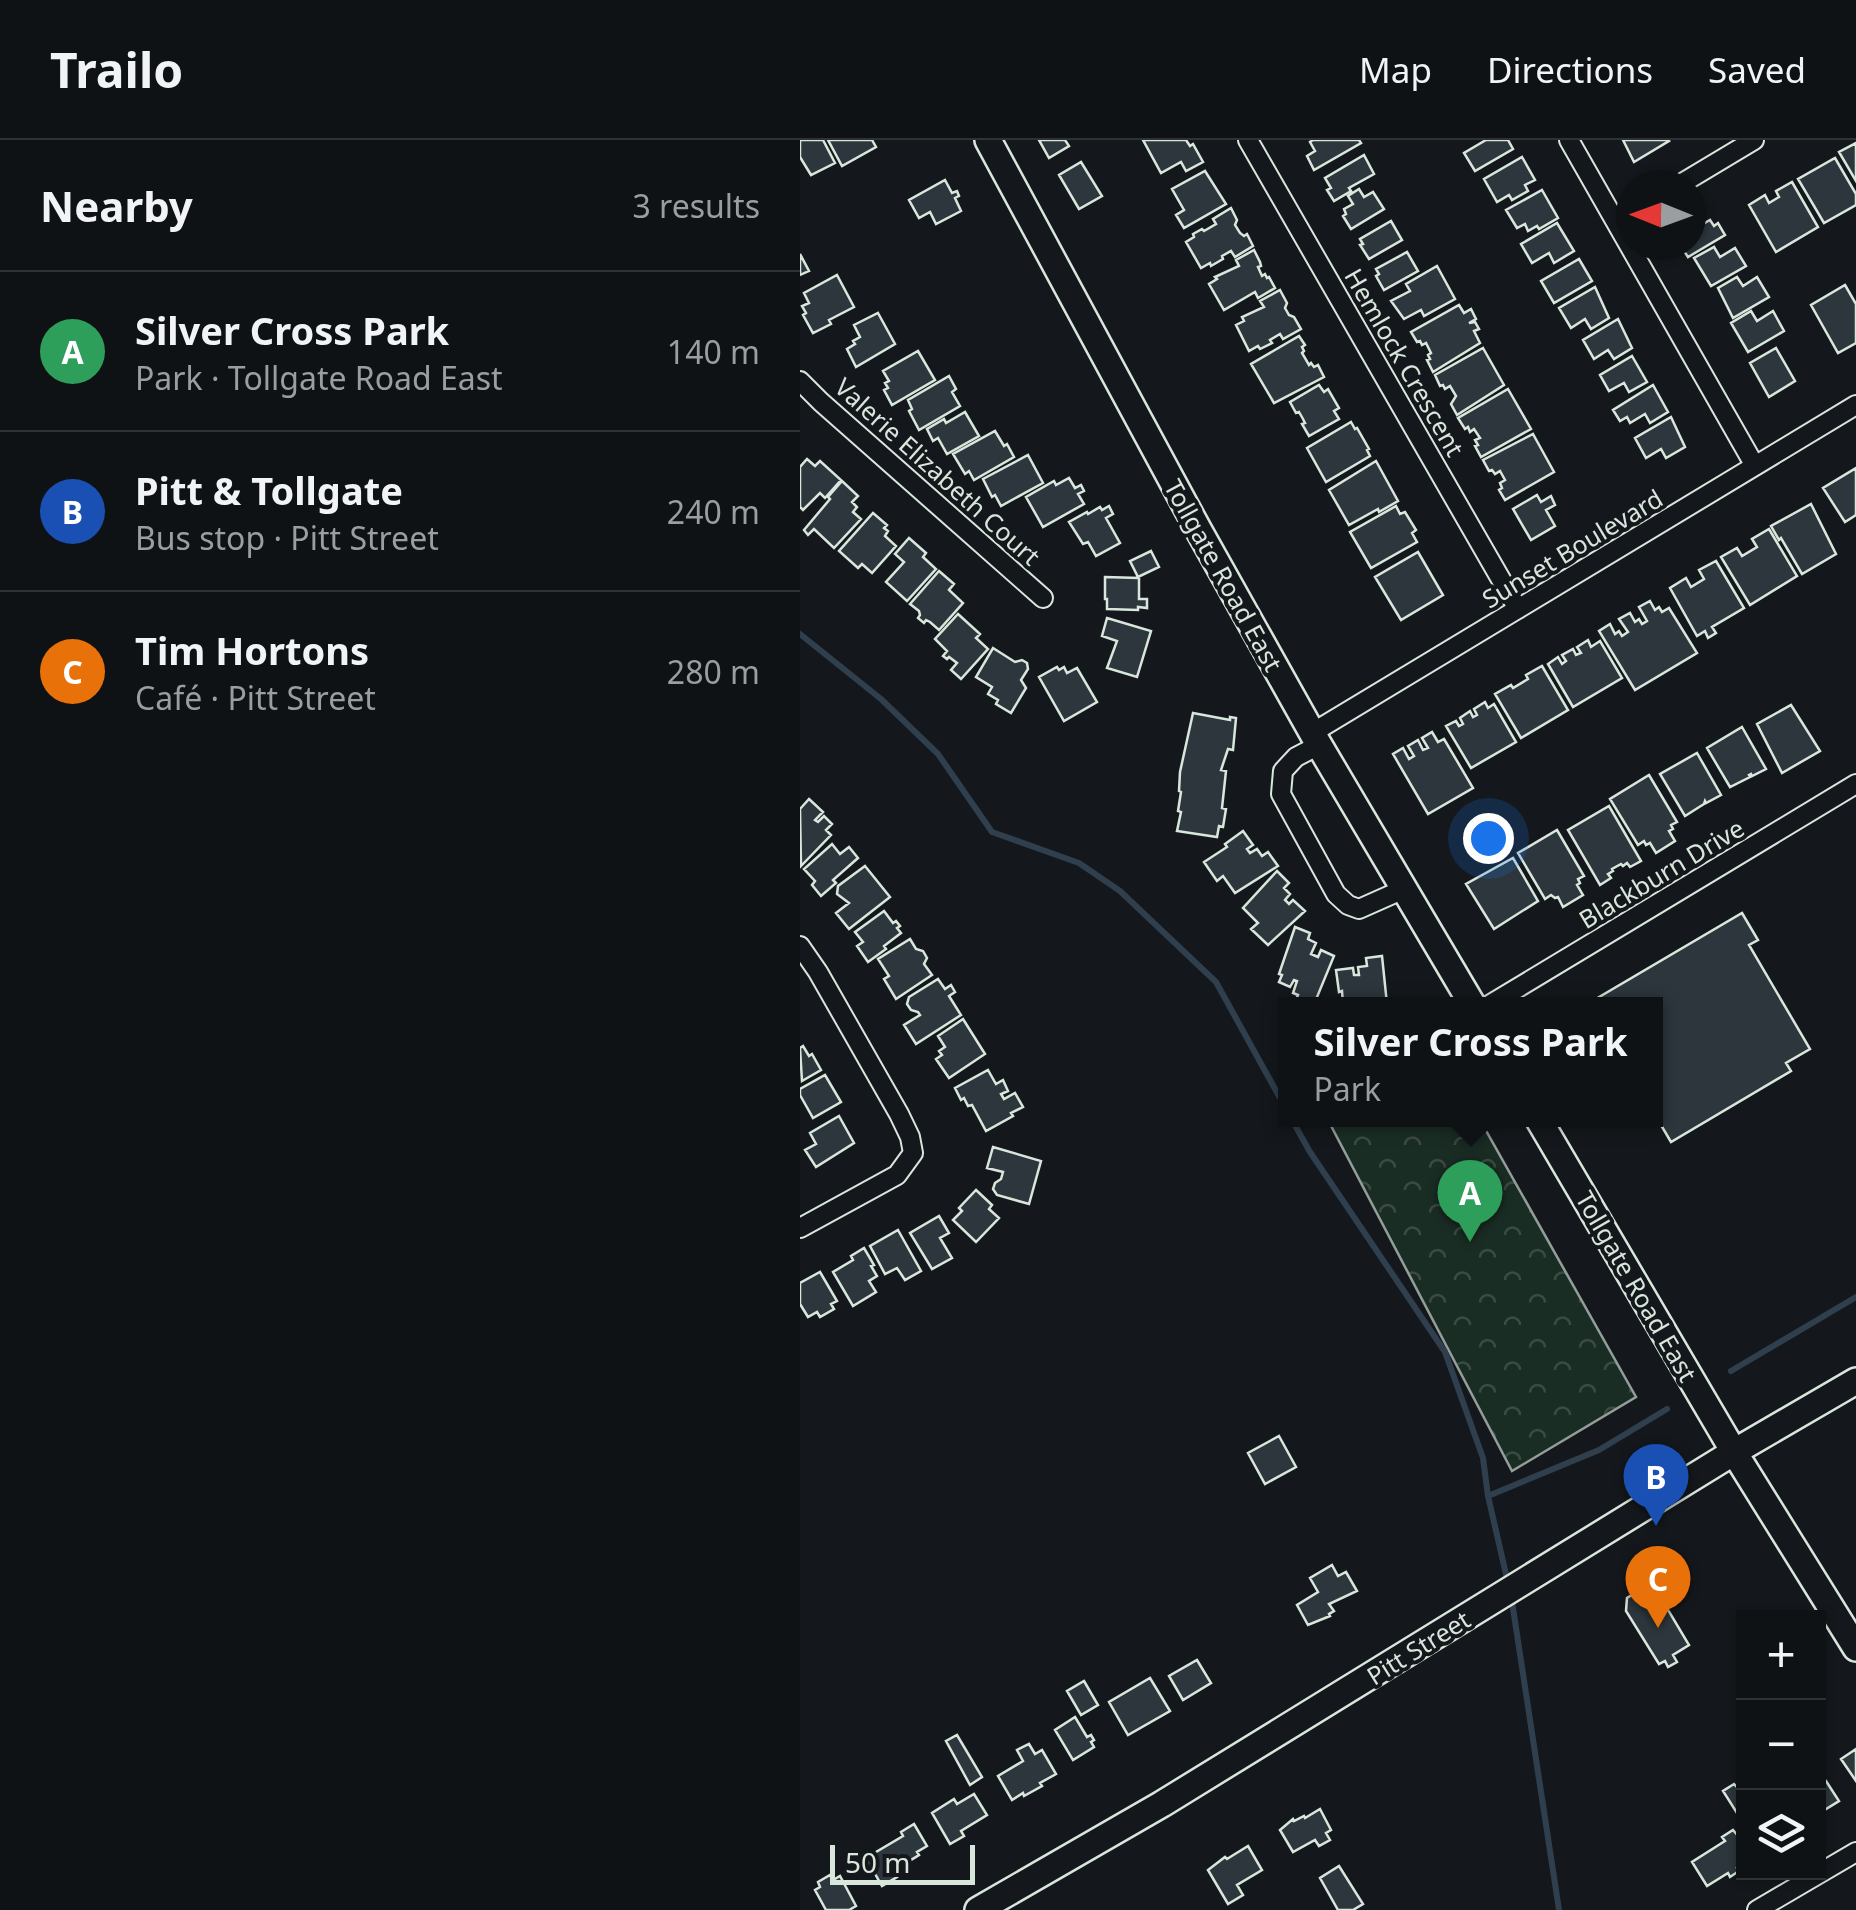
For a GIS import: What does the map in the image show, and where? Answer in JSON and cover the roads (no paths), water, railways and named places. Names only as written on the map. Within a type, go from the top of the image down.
[{"type":"street","name":"Tollgate Road East","points":[[988,140],[1198,529],[1468,997]]},
{"type":"street","name":"Hemlock Crescent","points":[[1248,140],[1518,609]]},
{"type":"street","points":[[1569,140],[1616,207]]},
{"type":"street","points":[[1705,170],[1754,140]]},
{"type":"street","points":[[1646,260],[1755,466]]},
{"type":"street","name":"Valerie Elizabeth Court","points":[[800,381],[1044,598]]},
{"type":"street","name":"Sunset Boulevard","points":[[1404,889],[1359,908],[1348,905],[1336,894],[1281,794],[1282,771],[1316,739],[1518,609],[1856,405]]},
{"type":"street","name":"Blackburn Drive","points":[[1503,997],[1856,784]]},
{"type":"street","points":[[800,946],[899,1114],[913,1153],[897,1175],[800,1228]]},
{"type":"street","name":"Tollgate Road East","points":[[1543,1127],[1734,1452],[1856,1648]]},
{"type":"street","name":"Pitt Street","points":[[978,1910],[1162,1804],[1856,1381]]},
{"type":"street","points":[[1757,1910],[1856,1852]]},
{"type":"waterway","points":[[800,634],[881,699],[938,754],[992,832],[1079,863],[1120,891],[1216,982],[1278,1094]]},
{"type":"waterway","points":[[1296,1127],[1445,1352],[1483,1458],[1508,1583]]},
{"type":"waterway","points":[[1731,1371],[1856,1297]]},
{"type":"waterway","points":[[1488,1496],[1599,1450],[1667,1409]]},
{"type":"waterway","points":[[1511,1595],[1559,1910]]},
{"type":"place","name":"Silver Cross Park","points":[[1470,1242]]},
{"type":"place","name":"Pitt & Tollgate","points":[[1656,1526]]},
{"type":"place","name":"Tim Hortons","points":[[1658,1628]]}]
